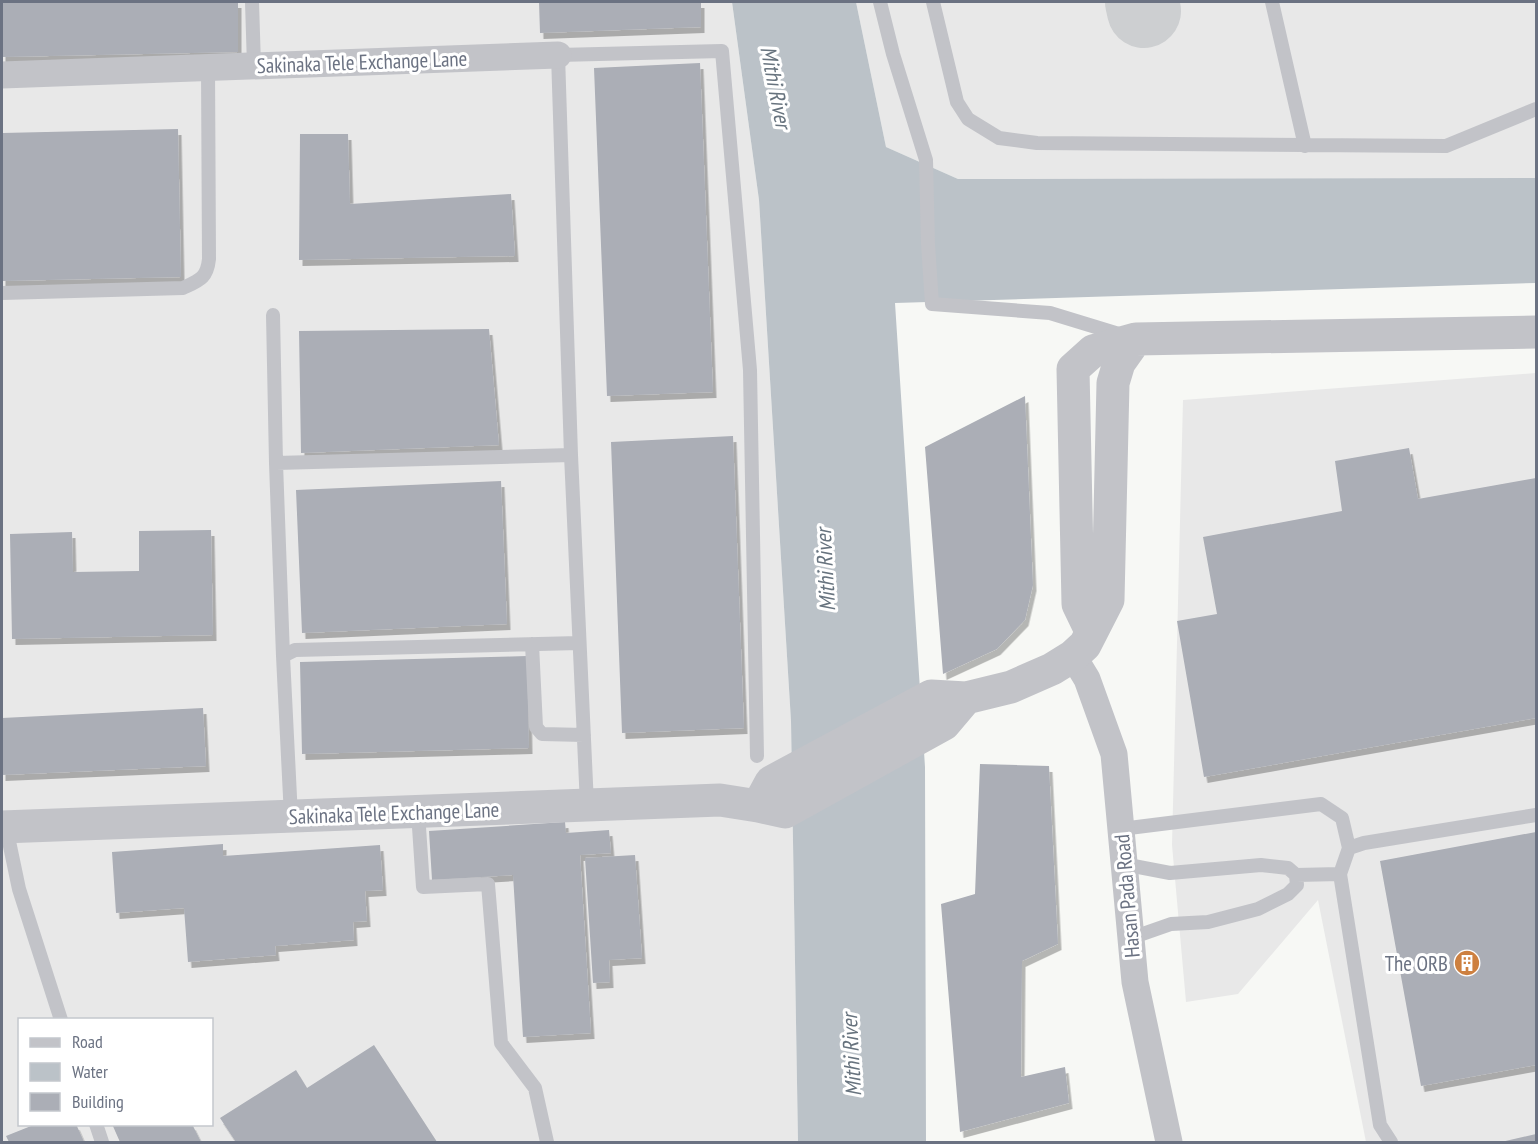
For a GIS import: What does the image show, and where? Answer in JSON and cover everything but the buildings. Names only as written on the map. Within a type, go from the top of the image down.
[{"type":"street","name":"Sakinaka Tele Exchange Lane","points":[[2,75],[558,55]]},
{"type":"street","points":[[768,789],[966,698],[1011,687],[1052,669],[1082,644],[1078,604],[1073,369],[1093,351],[1136,339],[1536,332]]},
{"type":"street","name":"Hasan Pada Road","points":[[1082,644],[1087,679],[1114,754],[1135,982],[1169,1143]]},
{"type":"street","name":"Sakinaka Tele Exchange Lane","points":[[4,827],[720,800],[768,789]]},
{"type":"lane","points":[[252,2],[254,66]]},
{"type":"lane","points":[[880,2],[893,54],[926,160],[932,304],[1050,313],[1136,339]]},
{"type":"lane","points":[[933,2],[957,102],[968,119],[999,138],[1037,143],[1446,146],[1536,109]]},
{"type":"lane","points":[[1272,2],[1305,146]]},
{"type":"lane","name":"Sakinaka Tele Exchange Lane","points":[[558,55],[722,51],[750,370],[768,789]]},
{"type":"lane","points":[[558,55],[571,455],[587,806]]},
{"type":"lane","points":[[2,292],[183,288],[204,277],[209,259],[208,68]]},
{"type":"lane","points":[[273,315],[276,463],[291,817]]},
{"type":"lane","points":[[276,463],[571,455]]},
{"type":"lane","points":[[283,656],[295,650],[579,643]]},
{"type":"lane","points":[[532,644],[536,727],[542,734],[584,735]]},
{"type":"lane","points":[[1121,830],[1321,804],[1342,818],[1349,848],[1340,874],[1380,1125],[1391,1143]]},
{"type":"lane","points":[[418,812],[423,887],[488,885],[501,1043],[536,1088],[547,1143]]},
{"type":"lane","points":[[1349,848],[1364,843],[1536,815]]},
{"type":"lane","points":[[4,827],[19,889],[60,1018]]},
{"type":"lane","points":[[1124,864],[1170,873],[1261,865],[1288,868],[1296,875],[1340,874]]},
{"type":"lane","points":[[1131,938],[1171,924],[1208,922],[1258,909],[1288,894],[1297,885],[1296,875]]},
{"type":"lane","points":[[96,1126],[102,1143]]},
{"type":"shaded area","points":[[2,2],[732,2],[759,200],[791,721],[798,1142],[2,1142]]},
{"type":"shaded area","points":[[856,2],[1536,2],[1536,179],[958,179],[886,147]]},
{"type":"shaded area","points":[[1536,373],[1536,1142],[1366,1142],[1318,900],[1238,994],[1186,1002],[1172,845],[1183,400]]},
{"type":"water","name":"Mithi River","points":[[732,2],[856,2],[886,147],[958,179],[1536,178],[1536,283],[895,303],[925,767],[926,1142],[798,1142],[791,721],[759,200]]},
{"type":"taxiway","points":[[1142,2],[1144,11]]},
{"type":"place","name":"The ORB","points":[[1467,963]]}]
